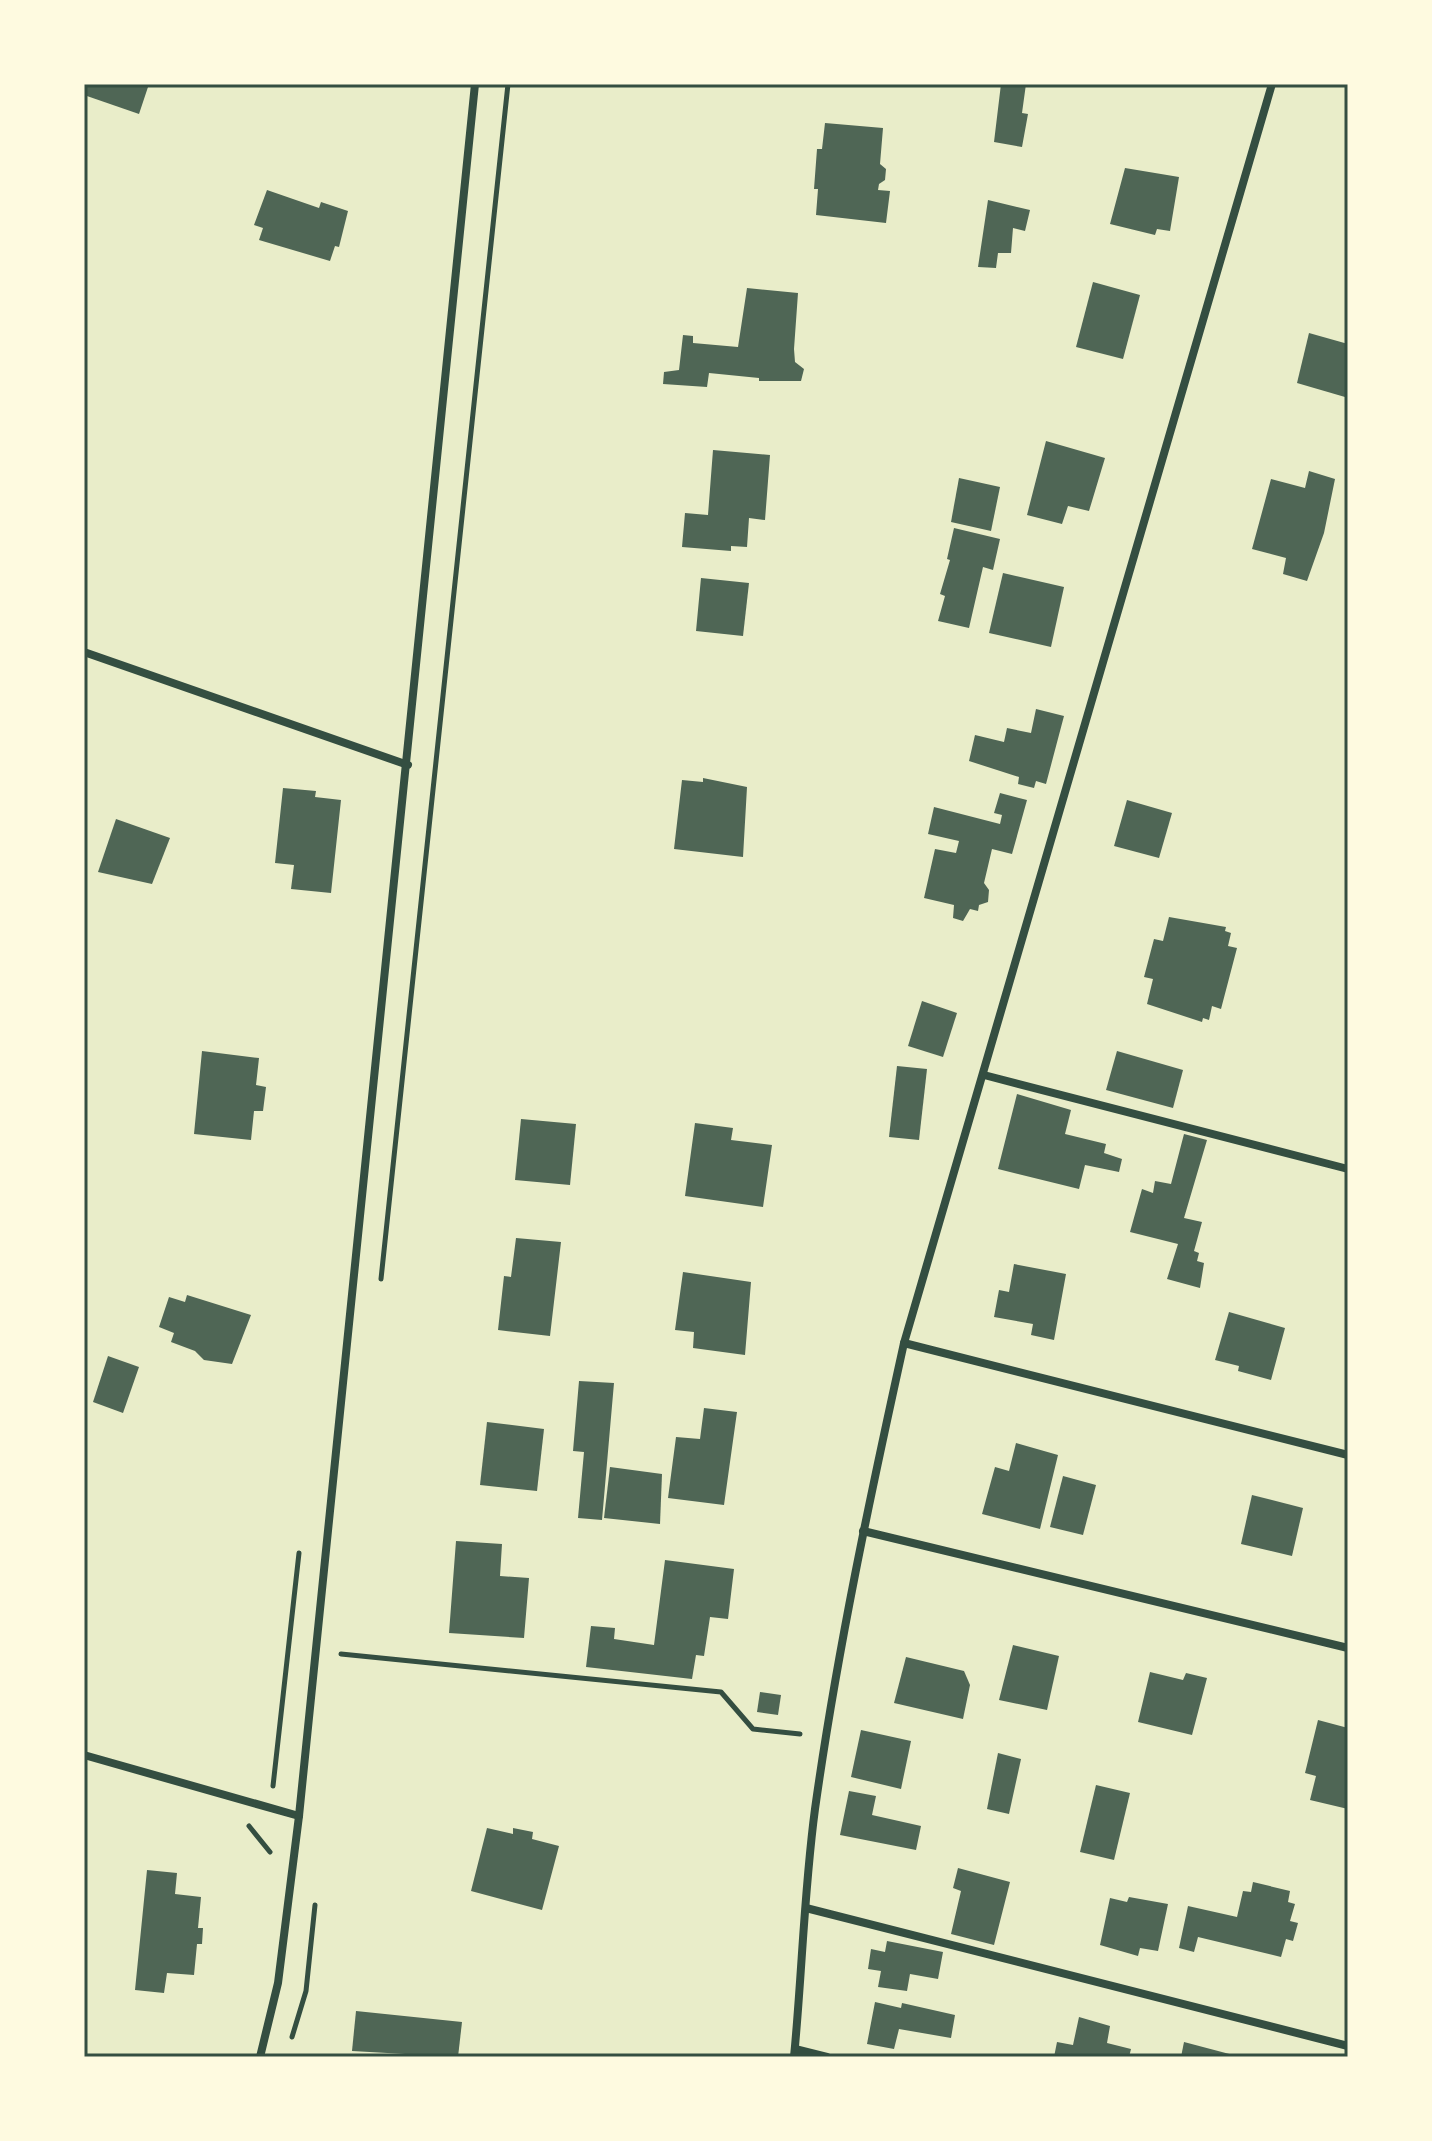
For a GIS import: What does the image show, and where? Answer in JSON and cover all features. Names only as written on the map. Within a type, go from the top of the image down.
[{"type":"street","points":[[260,2057],[278,1983],[299,1816],[475,84]]},
{"type":"street","points":[[827,2057],[794,2053],[817,1798],[863,1531],[904,1343],[1272,84]]},
{"type":"street","points":[[84,652],[408,765]]},
{"type":"street","points":[[984,1075],[1348,1169]]},
{"type":"street","points":[[904,1343],[1348,1455]]},
{"type":"street","points":[[863,1531],[1348,1648]]},
{"type":"street","points":[[84,1755],[299,1816]]},
{"type":"street","points":[[806,1908],[1348,2046]]},
{"type":"path","points":[[380,1289],[508,84]]},
{"type":"path","points":[[258,1785],[273,1790],[300,1538]]},
{"type":"path","points":[[343,1638],[341,1654],[721,1692],[753,1729],[800,1734]]},
{"type":"building","points":[[84,84],[149,84],[139,114],[84,95]]},
{"type":"building","points":[[1001,84],[1026,84],[1022,113],[1028,114],[1022,147],[994,142]]},
{"type":"building","points":[[825,123],[883,128],[880,164],[886,169],[885,180],[879,184],[878,190],[890,191],[886,223],[816,215],[817,149],[822,149]]},
{"type":"building","points":[[1125,168],[1179,177],[1170,231],[1157,229],[1155,235],[1110,224]]},
{"type":"building","points":[[267,190],[319,208],[321,202],[348,211],[339,247],[335,246],[330,261],[259,240],[263,228],[254,225]]},
{"type":"building","points":[[988,200],[1030,210],[1025,231],[1013,228],[1011,253],[998,253],[996,268],[978,267]]},
{"type":"building","points":[[1093,282],[1140,295],[1123,359],[1076,347]]},
{"type":"building","points":[[747,288],[798,293],[794,349],[795,362],[804,369],[801,381],[759,381],[759,378],[709,373],[707,387],[663,384],[664,372],[679,370],[683,335],[693,336],[693,343],[738,347]]},
{"type":"building","points":[[1309,333],[1348,344],[1345,397],[1297,383]]},
{"type":"building","points":[[1046,441],[1105,458],[1089,511],[1068,506],[1062,524],[1027,515]]},
{"type":"building","points":[[713,450],[770,455],[765,520],[749,518],[747,547],[731,546],[731,551],[682,547],[685,513],[708,515]]},
{"type":"building","points":[[1309,471],[1335,479],[1324,533],[1307,581],[1283,574],[1286,558],[1252,549],[1271,479],[1305,488]]},
{"type":"building","points":[[959,478],[1000,487],[991,531],[951,522]]},
{"type":"building","points":[[954,528],[1000,539],[993,570],[983,567],[969,628],[938,621],[945,596],[940,594],[950,560],[947,559]]},
{"type":"building","points":[[1003,573],[1064,587],[1051,647],[989,633]]},
{"type":"building","points":[[701,578],[749,583],[743,636],[696,631]]},
{"type":"building","points":[[1036,709],[1064,716],[1046,784],[1036,781],[1034,788],[1018,784],[1019,777],[969,761],[975,735],[1004,742],[1007,728],[1031,733]]},
{"type":"building","points":[[703,778],[747,787],[743,857],[674,849],[682,780],[703,782]]},
{"type":"building","points":[[283,788],[316,791],[315,797],[341,800],[331,893],[291,889],[294,865],[275,863]]},
{"type":"building","points":[[1000,793],[1027,800],[1012,854],[992,849],[984,883],[989,890],[988,902],[979,905],[978,911],[970,909],[963,921],[953,918],[954,905],[924,898],[935,849],[956,853],[959,841],[928,834],[934,807],[1000,824],[1002,815],[994,813]]},
{"type":"building","points":[[1127,800],[1172,813],[1159,858],[1114,846]]},
{"type":"building","points":[[116,819],[170,838],[152,884],[98,872]]},
{"type":"building","points":[[1169,917],[1226,927],[1225,931],[1231,933],[1228,946],[1237,948],[1221,1009],[1212,1006],[1209,1020],[1203,1018],[1202,1022],[1147,1004],[1153,979],[1144,977],[1154,939],[1163,941]]},
{"type":"building","points":[[922,1001],[957,1013],[943,1057],[908,1046]]},
{"type":"building","points":[[202,1051],[259,1058],[256,1085],[266,1087],[263,1111],[254,1111],[251,1140],[194,1134]]},
{"type":"building","points":[[1117,1051],[1183,1070],[1173,1108],[1106,1090]]},
{"type":"building","points":[[897,1066],[927,1069],[919,1140],[889,1137]]},
{"type":"building","points":[[1017,1094],[1071,1110],[1065,1134],[1106,1144],[1104,1153],[1122,1159],[1119,1172],[1085,1165],[1079,1189],[998,1169]]},
{"type":"building","points":[[521,1119],[576,1124],[570,1185],[515,1180]]},
{"type":"building","points":[[695,1123],[733,1128],[731,1140],[772,1145],[763,1207],[685,1196]]},
{"type":"building","points":[[1184,1134],[1207,1140],[1184,1218],[1202,1222],[1194,1251],[1199,1253],[1197,1261],[1204,1263],[1200,1288],[1167,1279],[1178,1244],[1130,1232],[1142,1189],[1153,1193],[1155,1181],[1171,1184]]},
{"type":"building","points":[[516,1238],[561,1242],[550,1336],[498,1330],[504,1276],[511,1277]]},
{"type":"building","points":[[1014,1264],[1066,1274],[1054,1340],[1031,1335],[1033,1324],[994,1317],[999,1290],[1009,1292]]},
{"type":"building","points":[[683,1272],[751,1282],[745,1355],[693,1348],[694,1332],[675,1330]]},
{"type":"building","points":[[187,1295],[251,1315],[232,1364],[204,1360],[195,1351],[171,1342],[174,1333],[159,1327],[169,1297],[185,1302]]},
{"type":"building","points":[[1229,1312],[1285,1328],[1271,1380],[1238,1371],[1239,1366],[1215,1360]]},
{"type":"building","points":[[108,1356],[139,1367],[123,1413],[93,1402]]},
{"type":"building","points":[[579,1381],[614,1383],[602,1520],[578,1518],[584,1452],[573,1451]]},
{"type":"building","points":[[704,1408],[737,1412],[724,1505],[668,1498],[676,1437],[700,1439]]},
{"type":"building","points":[[487,1422],[544,1429],[537,1491],[480,1485]]},
{"type":"building","points":[[1016,1443],[1058,1455],[1040,1529],[982,1514],[995,1467],[1009,1471]]},
{"type":"building","points":[[610,1467],[662,1474],[660,1524],[604,1518]]},
{"type":"building","points":[[1063,1476],[1096,1485],[1083,1535],[1050,1527]]},
{"type":"building","points":[[1252,1495],[1303,1508],[1292,1556],[1241,1544]]},
{"type":"building","points":[[456,1541],[502,1544],[500,1576],[529,1578],[524,1638],[449,1633]]},
{"type":"building","points":[[665,1560],[734,1569],[728,1619],[710,1617],[704,1656],[696,1655],[692,1679],[586,1667],[591,1626],[615,1628],[614,1639],[654,1645]]},
{"type":"building","points":[[1013,1645],[1059,1656],[1047,1710],[999,1700]]},
{"type":"building","points":[[906,1657],[964,1671],[970,1685],[963,1719],[894,1703]]},
{"type":"building","points":[[1150,1672],[1183,1680],[1186,1673],[1207,1678],[1192,1735],[1138,1722]]},
{"type":"building","points":[[760,1692],[781,1695],[778,1715],[757,1712]]},
{"type":"building","points":[[1318,1720],[1348,1728],[1348,1809],[1310,1800],[1316,1776],[1305,1773]]},
{"type":"building","points":[[861,1730],[911,1741],[901,1789],[851,1777]]},
{"type":"building","points":[[998,1753],[1021,1759],[1009,1814],[987,1809]]},
{"type":"building","points":[[1096,1785],[1130,1793],[1114,1860],[1080,1852]]},
{"type":"building","points":[[849,1791],[876,1796],[872,1815],[921,1826],[916,1850],[840,1835]]},
{"type":"building","points":[[487,1828],[513,1834],[513,1828],[533,1832],[532,1839],[559,1846],[542,1910],[471,1891]]},
{"type":"building","points":[[958,1868],[1010,1882],[994,1945],[951,1934],[961,1891],[953,1888]]},
{"type":"building","points":[[147,1870],[177,1873],[175,1894],[201,1897],[198,1928],[203,1928],[202,1944],[197,1944],[194,1975],[167,1973],[164,1993],[135,1990]]},
{"type":"building","points":[[1253,1882],[1290,1891],[1288,1902],[1295,1904],[1290,1921],[1298,1923],[1293,1941],[1286,1939],[1281,1957],[1198,1937],[1194,1952],[1179,1948],[1188,1906],[1237,1917],[1243,1891],[1251,1892]]},
{"type":"building","points":[[1129,1897],[1168,1904],[1158,1951],[1140,1948],[1138,1956],[1100,1945],[1110,1898],[1127,1902]]},
{"type":"building","points":[[887,1941],[943,1952],[938,1979],[910,1974],[907,1991],[878,1987],[881,1971],[868,1969],[871,1949],[885,1952]]},
{"type":"building","points":[[875,2002],[901,2008],[902,2003],[955,2015],[951,2038],[899,2029],[894,2049],[867,2044]]},
{"type":"building","points":[[356,2011],[462,2022],[458,2057],[352,2051]]},
{"type":"building","points":[[1079,2017],[1110,2026],[1107,2043],[1131,2049],[1129,2057],[1054,2057],[1057,2042],[1073,2045]]},
{"type":"building","points":[[1184,2042],[1237,2056],[1237,2057],[1181,2057]]}]
